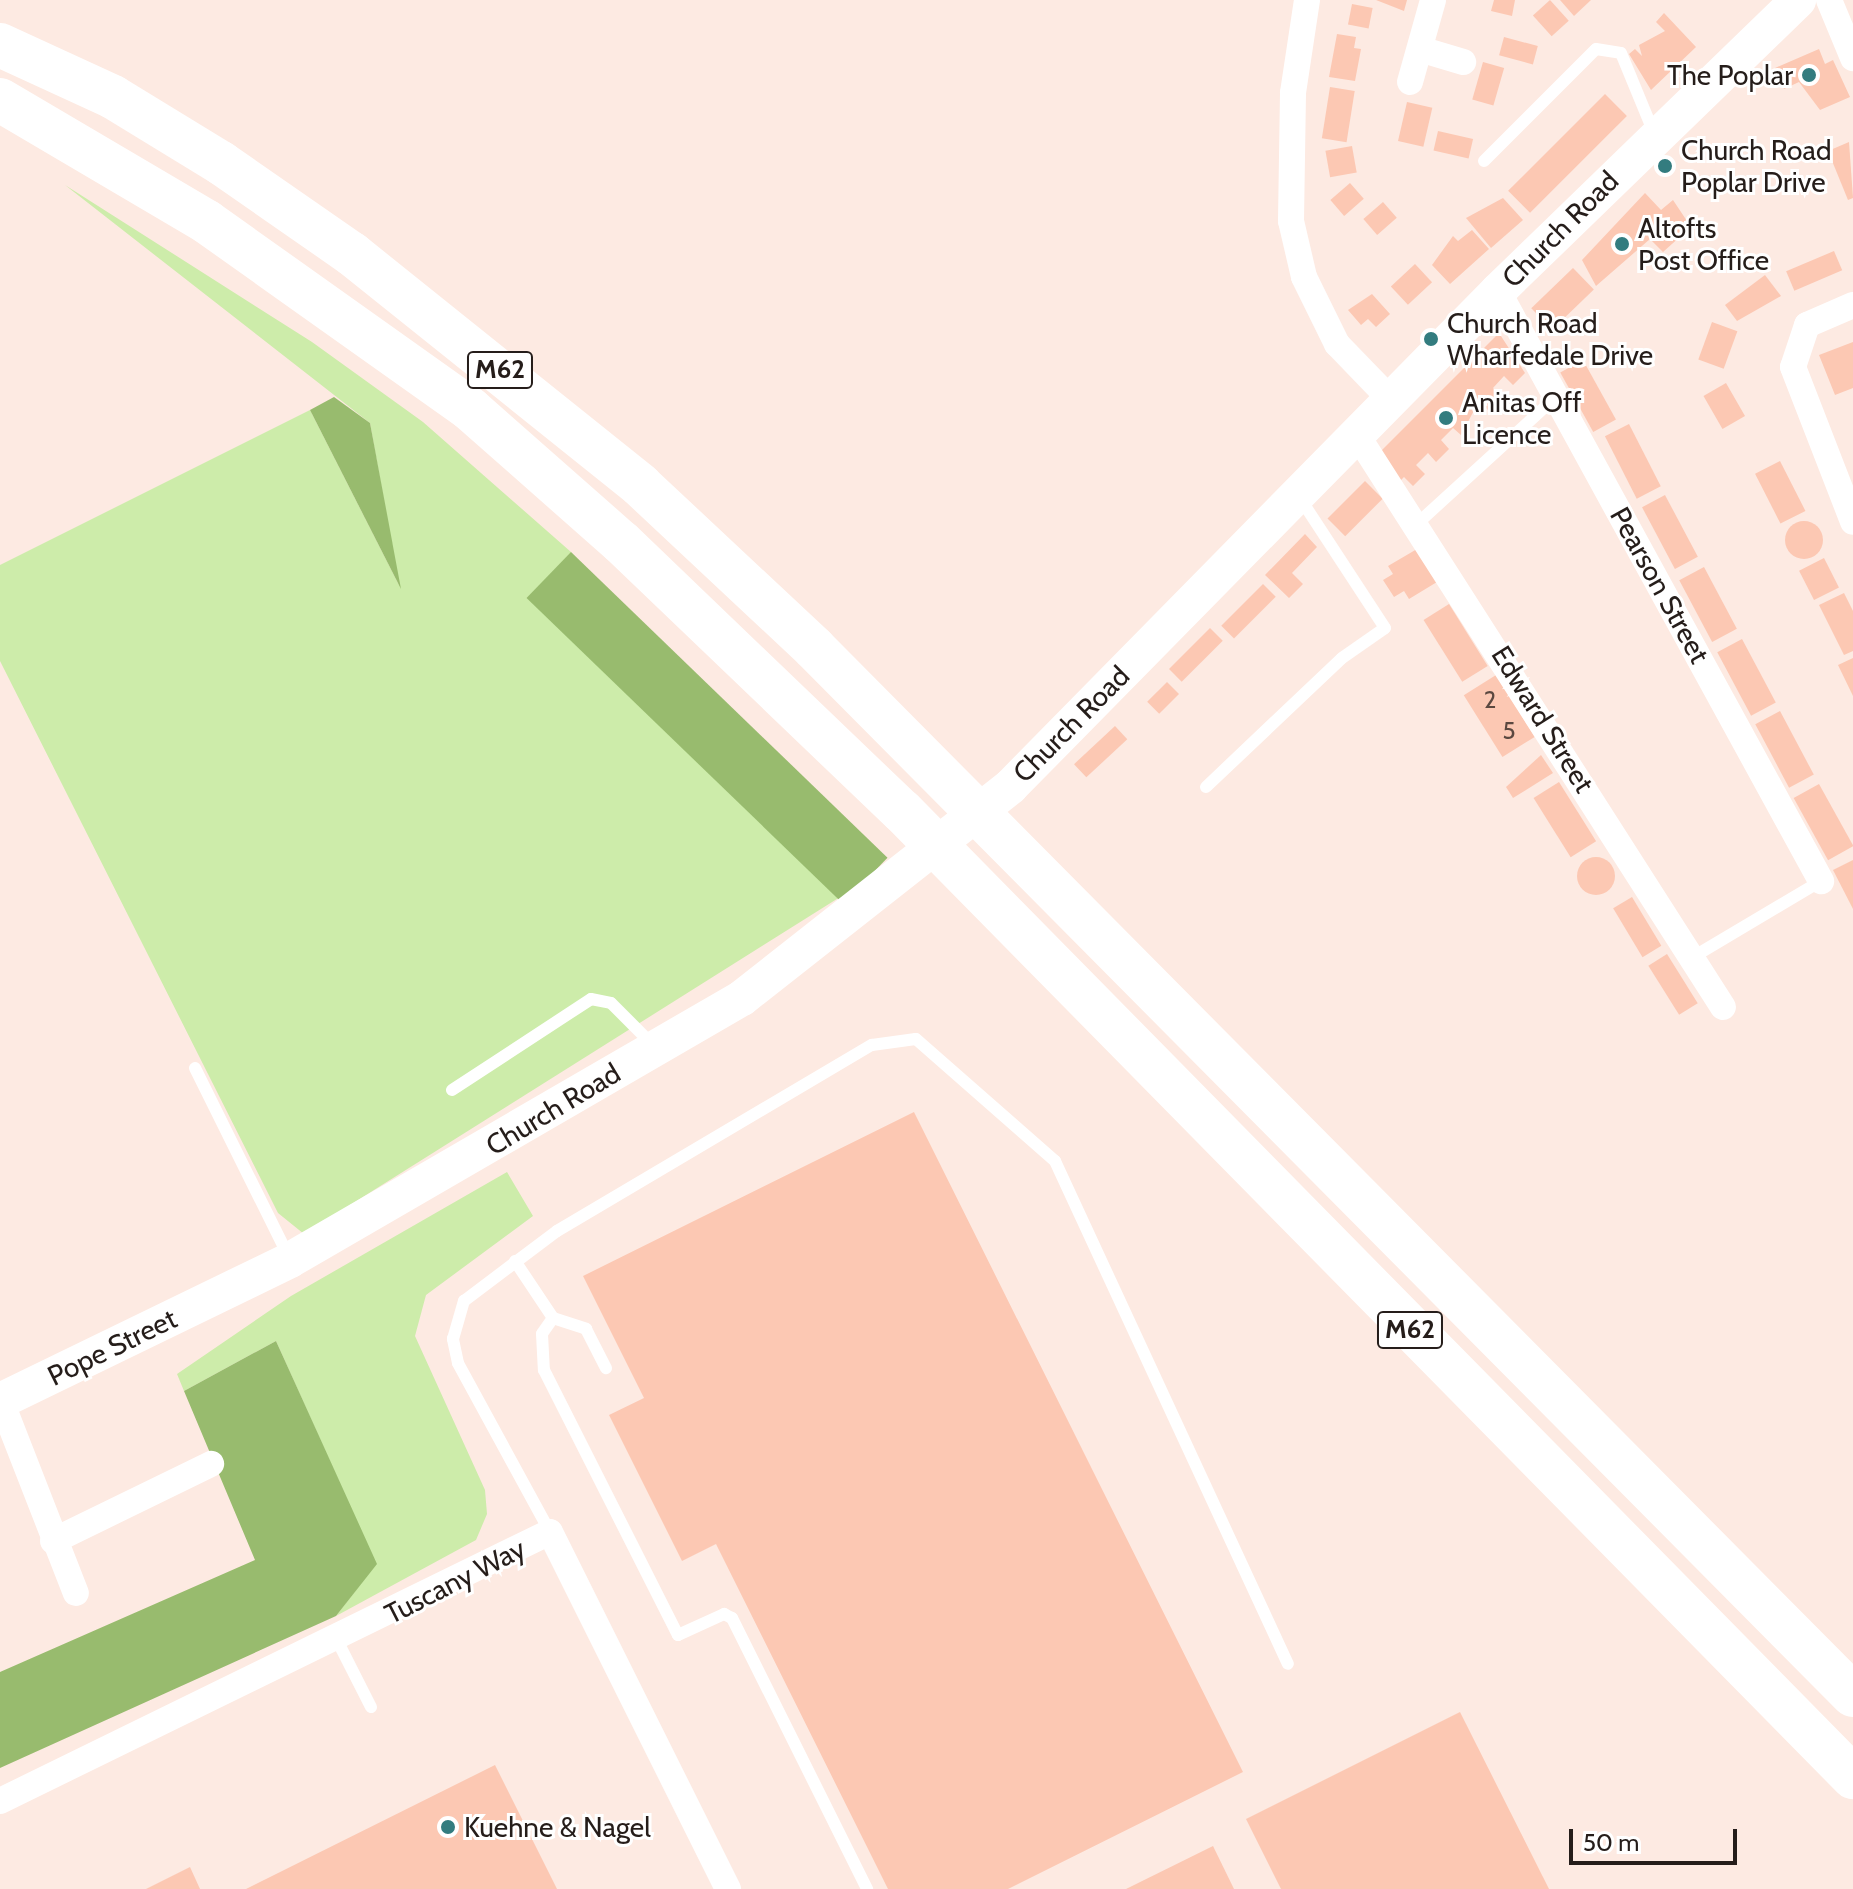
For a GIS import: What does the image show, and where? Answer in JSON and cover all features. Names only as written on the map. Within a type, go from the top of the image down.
[{"type":"highway","name":"M62","points":[[0,45],[113,97],[352,254],[640,485],[940,776],[1853,1695]]},
{"type":"highway","name":"M62","points":[[0,100],[207,222],[470,409],[902,811],[1853,1777]]},
{"type":"street","points":[[1307,0],[1293,93],[1291,221],[1304,277],[1337,344],[1391,400]]},
{"type":"street","points":[[1410,82],[1423,50],[1433,0]]},
{"type":"street","name":"Church Road","points":[[223,1293],[290,1260],[742,998],[1011,786],[1498,291],[1798,0]]},
{"type":"street","points":[[1829,0],[1853,58]]},
{"type":"street","points":[[1423,50],[1463,62]]},
{"type":"street","name":"Pearson Street","points":[[1498,291],[1821,881]]},
{"type":"street","points":[[1849,505],[1793,367],[1807,325],[1853,305]]},
{"type":"street","name":"Edward Street","points":[[1357,435],[1419,522],[1723,1007]]},
{"type":"street","name":"Pope Street","points":[[0,1401],[223,1293]]},
{"type":"street","points":[[0,1401],[76,1593]]},
{"type":"street","points":[[53,1541],[211,1464]]},
{"type":"street","name":"Tuscany Way","points":[[0,1801],[338,1642],[550,1532],[728,1889]]},
{"type":"lane","points":[[1484,161],[1596,49],[1613,47],[1655,136]]},
{"type":"lane","points":[[1419,522],[1557,396]]},
{"type":"lane","points":[[1206,787],[1342,658],[1385,628],[1297,494]]},
{"type":"lane","points":[[1693,957],[1821,881]]},
{"type":"lane","points":[[452,1090],[591,999],[611,1003],[656,1048]]},
{"type":"lane","points":[[550,1532],[458,1363],[453,1339],[464,1301],[515,1261],[872,1045],[916,1039],[1055,1161],[1288,1664]]},
{"type":"lane","points":[[195,1068],[290,1260]]},
{"type":"lane","points":[[515,1261],[553,1318],[586,1329],[606,1368]]},
{"type":"lane","points":[[553,1318],[542,1334],[544,1370],[678,1635],[724,1614],[732,1618],[867,1889]]},
{"type":"lane","points":[[338,1642],[371,1707]]},
{"type":"green space","points":[[65,185],[312,342],[423,422],[571,552],[567,616],[848,892],[304,1234],[278,1213],[0,661],[0,565],[310,410],[399,585],[370,423]]},
{"type":"green space","points":[[334,397],[370,423],[401,589],[310,410]]},
{"type":"green space","points":[[571,552],[888,858],[843,904],[527,598]]},
{"type":"green space","points":[[507,1172],[533,1216],[426,1295],[415,1336],[485,1490],[487,1514],[476,1540],[336,1616],[376,1564],[276,1341],[184,1391],[177,1374],[291,1296]]},
{"type":"green space","points":[[276,1341],[377,1564],[336,1616],[0,1768],[0,1672],[255,1560],[184,1391]]},
{"type":"building","points":[[1376,0],[1407,0],[1404,11]]},
{"type":"building","points":[[1494,0],[1515,0],[1512,16],[1491,11]]},
{"type":"building","points":[[1550,0],[1569,21],[1552,36],[1533,15]]},
{"type":"building","points":[[1560,0],[1591,0],[1574,16]]},
{"type":"building","points":[[1352,4],[1373,8],[1369,29],[1348,25]]},
{"type":"building","points":[[1664,13],[1696,47],[1651,90],[1629,54],[1635,49],[1642,56],[1639,45],[1665,31],[1656,22]]},
{"type":"building","points":[[1337,34],[1356,37],[1354,48],[1361,49],[1355,81],[1329,77]]},
{"type":"building","points":[[1504,37],[1538,46],[1533,64],[1499,55]]},
{"type":"building","name":"The Poplar","points":[[1819,49],[1825,64],[1833,60],[1850,97],[1820,110],[1799,82],[1784,89],[1775,68]]},
{"type":"building","points":[[1483,62],[1504,68],[1493,106],[1472,99]]},
{"type":"building","points":[[1330,87],[1355,91],[1347,142],[1322,138]]},
{"type":"building","points":[[1605,94],[1627,116],[1530,213],[1508,191]]},
{"type":"building","points":[[1407,102],[1432,108],[1423,147],[1398,141]]},
{"type":"building","points":[[1438,131],[1473,139],[1469,159],[1434,150]]},
{"type":"building","points":[[1849,142],[1853,198],[1848,200],[1828,151]]},
{"type":"building","points":[[1352,146],[1357,173],[1330,177],[1325,151]]},
{"type":"building","points":[[1350,183],[1364,199],[1344,216],[1330,200]]},
{"type":"building","points":[[1645,193],[1661,210],[1673,200],[1691,227],[1663,252],[1650,239],[1596,286],[1582,260]]},
{"type":"building","points":[[1503,198],[1523,220],[1491,248],[1466,218]]},
{"type":"building","points":[[1383,202],[1397,218],[1377,235],[1363,219]]},
{"type":"building","points":[[1472,230],[1489,249],[1450,284],[1432,265],[1453,236],[1458,241]]},
{"type":"building","points":[[1834,251],[1842,270],[1794,291],[1786,271]]},
{"type":"building","points":[[1415,264],[1432,282],[1408,305],[1391,287]]},
{"type":"building","points":[[1573,268],[1594,290],[1552,330],[1531,308]]},
{"type":"building","points":[[1765,275],[1781,296],[1737,321],[1725,305]]},
{"type":"building","points":[[1372,294],[1390,314],[1376,327],[1368,319],[1361,325],[1348,310]]},
{"type":"building","points":[[1712,322],[1737,331],[1724,369],[1698,360]]},
{"type":"building","points":[[1499,333],[1525,373],[1513,385],[1504,376],[1493,388],[1501,397],[1488,410],[1479,401],[1461,435],[1453,428],[1441,440],[1449,449],[1436,462],[1428,453],[1416,465],[1425,474],[1413,486],[1404,477],[1398,483],[1378,454]]},
{"type":"building","points":[[1853,342],[1853,388],[1835,395],[1819,355]]},
{"type":"building","points":[[1583,360],[1616,419],[1593,432],[1560,373]]},
{"type":"building","points":[[1726,383],[1745,416],[1722,429],[1703,396]]},
{"type":"building","points":[[1629,424],[1661,486],[1637,499],[1605,436]]},
{"type":"building","points":[[1780,461],[1805,511],[1780,524],[1755,474]]},
{"type":"building","points":[[1365,481],[1383,499],[1345,536],[1328,518]]},
{"type":"building","points":[[1665,495],[1698,557],[1675,569],[1642,507]]},
{"type":"building","points":[[1804,521],[1817,527],[1823,540],[1817,553],[1804,559],[1791,553],[1785,540],[1791,527]]},
{"type":"building","points":[[1305,534],[1317,547],[1292,573],[1303,584],[1289,598],[1265,575]]},
{"type":"building","points":[[1417,549],[1437,582],[1409,599],[1404,591],[1394,597],[1383,580],[1393,574],[1388,566]]},
{"type":"building","points":[[1824,558],[1839,587],[1814,600],[1799,571]]},
{"type":"building","points":[[1704,567],[1737,629],[1712,642],[1679,580]]},
{"type":"building","points":[[1263,584],[1276,597],[1234,638],[1221,626]]},
{"type":"building","points":[[1844,593],[1853,611],[1853,651],[1844,655],[1819,605]]},
{"type":"building","points":[[1449,604],[1488,666],[1462,682],[1424,620]]},
{"type":"building","points":[[1210,628],[1223,641],[1182,682],[1169,669]]},
{"type":"building","points":[[1742,639],[1776,703],[1751,716],[1717,652]]},
{"type":"building","points":[[1853,658],[1853,696],[1838,665]]},
{"type":"building","points":[[1496,675],[1535,737],[1502,757],[1464,695]]},
{"type":"building","points":[[1167,682],[1179,694],[1159,714],[1147,702]]},
{"type":"building","points":[[1780,711],[1814,775],[1789,788],[1755,724]]},
{"type":"building","points":[[1115,726],[1127,739],[1086,777],[1074,764]]},
{"type":"building","points":[[1541,755],[1553,773],[1513,798],[1506,787]]},
{"type":"building","points":[[1559,782],[1596,841],[1571,857],[1534,798]]},
{"type":"building","points":[[1819,784],[1853,845],[1828,860],[1794,798]]},
{"type":"building","points":[[1596,857],[1610,862],[1615,876],[1610,890],[1596,895],[1582,890],[1577,876],[1582,862]]},
{"type":"building","points":[[1853,860],[1853,909],[1833,870]]},
{"type":"building","points":[[1632,897],[1661,946],[1642,957],[1613,908]]},
{"type":"building","points":[[1667,954],[1698,1003],[1679,1015],[1648,966]]},
{"type":"building","points":[[914,1112],[1243,1772],[1008,1889],[888,1889],[716,1544],[682,1561],[609,1415],[644,1398],[583,1276]]},
{"type":"building","points":[[1460,1712],[1549,1889],[1281,1889],[1246,1819]]},
{"type":"building","name":"Kuehne & Nagel","points":[[495,1765],[557,1889],[246,1889]]},
{"type":"building","points":[[1213,1846],[1234,1889],[1126,1889]]},
{"type":"building","points":[[190,1867],[200,1889],[146,1889]]},
{"type":"place","name":"The Poplar","points":[[1809,75]]},
{"type":"place","name":"Church Road Poplar Drive","points":[[1665,166]]},
{"type":"place","name":"Altofts Post Office","points":[[1622,244]]},
{"type":"place","name":"Church Road Wharfedale Drive","points":[[1431,339]]},
{"type":"place","name":"Anitas Off Licence","points":[[1446,418]]},
{"type":"place","name":"Kuehne & Nagel","points":[[448,1827]]}]
